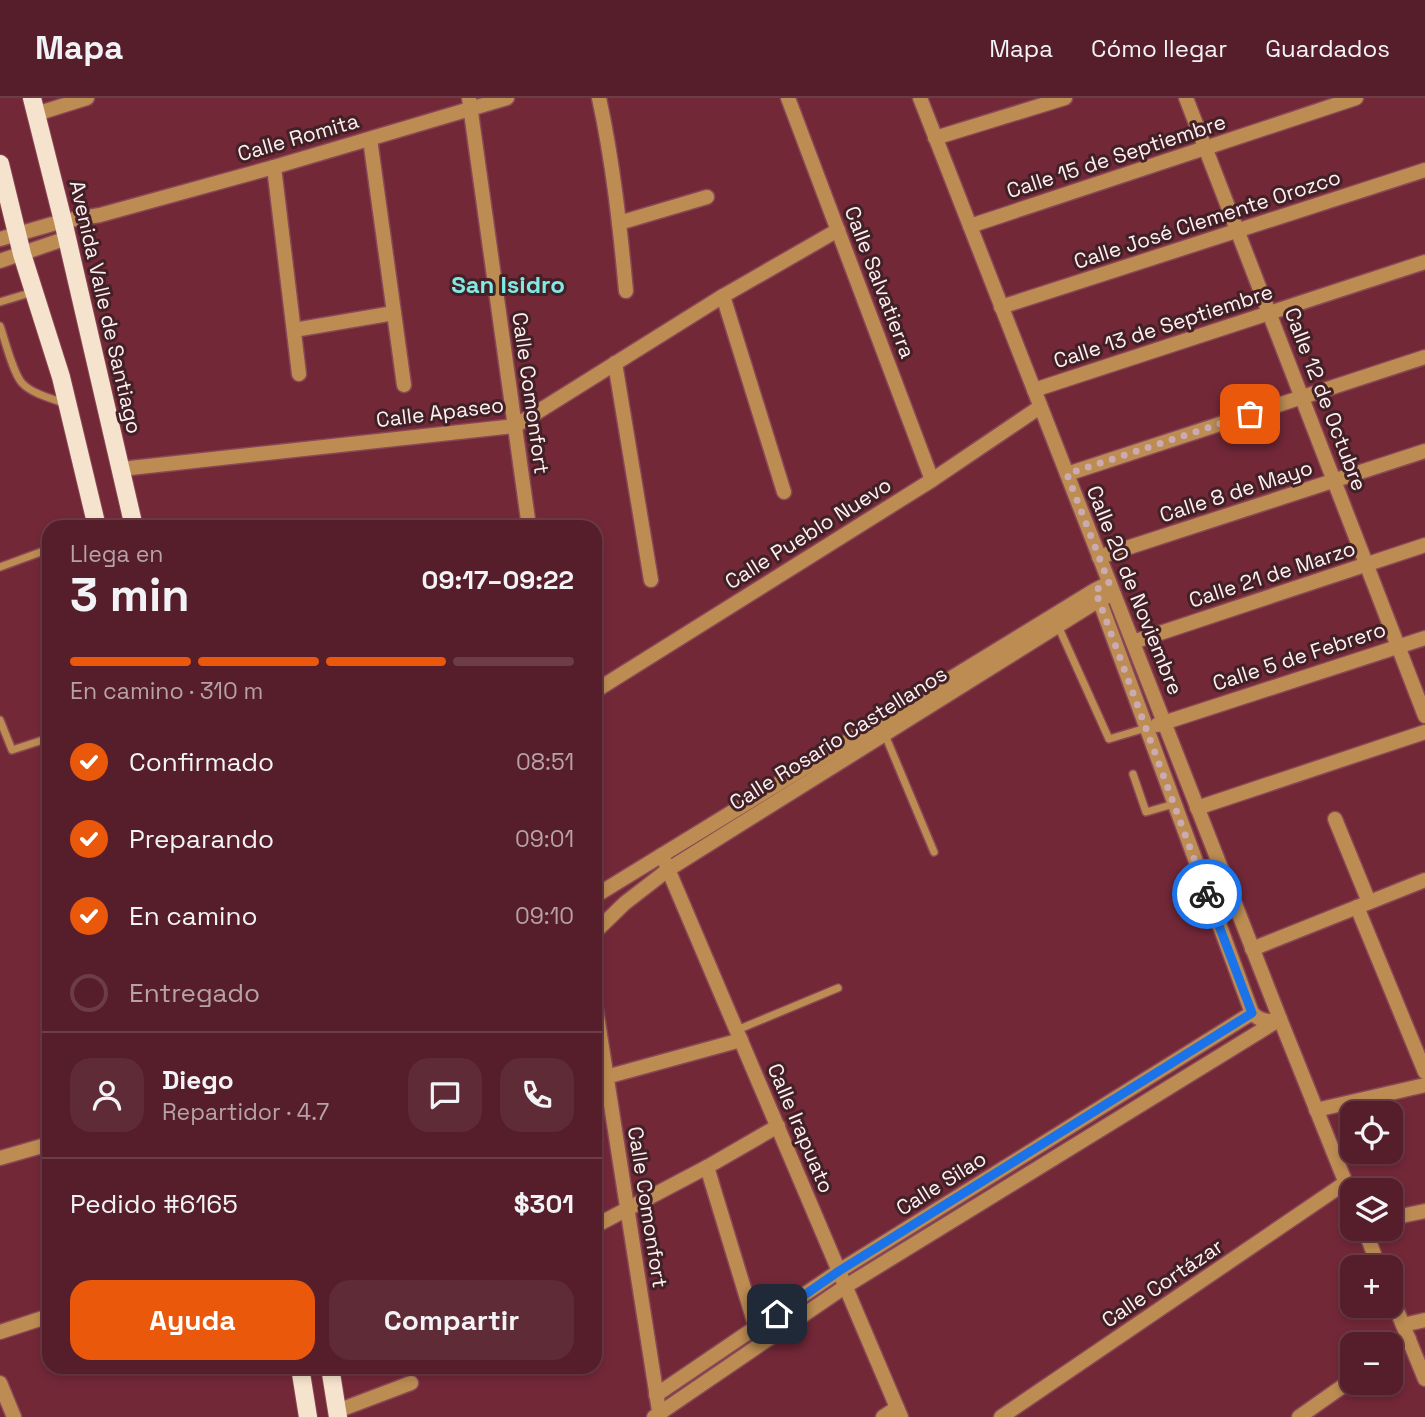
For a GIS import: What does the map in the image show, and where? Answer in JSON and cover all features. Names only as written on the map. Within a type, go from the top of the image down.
[{"type":"main road","name":"Avenida Valle de Santiago","points":[[34,106],[132,520]]},
{"type":"main road","points":[[0,164],[8,236],[22,254],[61,377],[95,520]]},
{"type":"main road","points":[[301,1374],[308,1417]]},
{"type":"main road","points":[[331,1374],[337,1414]]},
{"type":"street","points":[[34,106],[87,98]]},
{"type":"street","name":"Calle Romita","points":[[65,230],[100,215],[370,139],[470,103],[507,98]]},
{"type":"street","points":[[599,98],[620,222],[626,291]]},
{"type":"street","name":"Calle Salvatierra","points":[[788,98],[932,480]]},
{"type":"street","name":"Calle 20 de Noviembre","points":[[920,98],[1343,1178]]},
{"type":"street","points":[[935,138],[1065,98]]},
{"type":"street","name":"Calle 12 de Octubre","points":[[1186,98],[1425,716]]},
{"type":"street","name":"Calle 15 de Septiembre","points":[[970,226],[1356,98]]},
{"type":"street","name":"Calle Comonfort","points":[[470,103],[528,520]]},
{"type":"street","points":[[370,139],[404,385]]},
{"type":"street","points":[[274,167],[299,374]]},
{"type":"street","name":"Calle José Clemente Orozco","points":[[1001,307],[1425,170]]},
{"type":"street","points":[[620,222],[707,197]]},
{"type":"street","points":[[8,236],[65,230]]},
{"type":"street","points":[[0,261],[22,254],[65,230]]},
{"type":"street","name":"Calle Apaseo","points":[[121,469],[515,426],[723,296],[838,230]]},
{"type":"street","name":"Calle 13 de Septiembre","points":[[1034,390],[1425,262]]},
{"type":"street","points":[[723,296],[784,492]]},
{"type":"street","points":[[294,330],[394,313]]},
{"type":"street","points":[[1067,474],[1425,357]]},
{"type":"street","points":[[615,363],[651,580]]},
{"type":"street","name":"Calle Pueblo Nuevo","points":[[602,687],[932,480],[1040,407]]},
{"type":"street","name":"Calle 8 de Mayo","points":[[1099,557],[1425,451]]},
{"type":"street","name":"Calle 21 de Marzo","points":[[1133,642],[1425,545]]},
{"type":"street","name":"Calle Rosario Castellanos","points":[[602,892],[1111,588]]},
{"type":"street","points":[[1097,595],[1252,1013],[1268,1021],[1280,1019]]},
{"type":"street","name":"Calle Rosario Castellanos","points":[[602,925],[625,903],[669,869],[1058,626],[1097,595]]},
{"type":"street","name":"Calle 5 de Febrero","points":[[1146,728],[1425,638]]},
{"type":"street","points":[[1197,808],[1425,732]]},
{"type":"street","points":[[1335,819],[1363,905],[1425,1072]]},
{"type":"street","name":"Calle Irapuato","points":[[662,855],[899,1412]]},
{"type":"street","points":[[1252,948],[1425,880]]},
{"type":"street","name":"Calle Silao","points":[[656,1395],[839,1271],[1252,1013]]},
{"type":"street","name":"Calle Silao","points":[[658,1416],[846,1286],[1280,1019]]},
{"type":"street","points":[[602,1078],[739,1035]]},
{"type":"street","name":"Calle Comonfort","points":[[602,1083],[627,1209],[658,1416]]},
{"type":"street","points":[[1316,1110],[1425,1085]]},
{"type":"street","points":[[602,1222],[778,1126]]},
{"type":"street","points":[[0,1158],[42,1146]]},
{"type":"street","points":[[707,1167],[756,1328]]},
{"type":"street","name":"Calle Cortázar","points":[[1001,1417],[1340,1186]]},
{"type":"street","points":[[1403,1216],[1425,1211]]},
{"type":"street","points":[[0,1332],[42,1317]]},
{"type":"street","points":[[1400,1318],[1425,1376]]},
{"type":"street","points":[[1403,1336],[1425,1320]]},
{"type":"street","points":[[0,1383],[14,1417]]},
{"type":"street","points":[[337,1414],[411,1383]]},
{"type":"street","points":[[1299,1417],[1340,1388]]},
{"type":"street","points":[[883,1417],[899,1412]]},
{"type":"lane","points":[[0,302],[34,292]]},
{"type":"lane","points":[[0,326],[22,383],[33,391],[67,404]]},
{"type":"lane","points":[[0,567],[42,552]]},
{"type":"lane","points":[[1058,626],[1109,739],[1146,728]]},
{"type":"lane","points":[[0,720],[12,750],[42,740]]},
{"type":"lane","points":[[884,734],[934,852]]},
{"type":"lane","points":[[1133,774],[1146,812],[1174,804]]},
{"type":"lane","points":[[739,1035],[838,988]]},
{"type":"way so far","points":[[1207,894],[1095,590],[1109,583],[1067,474],[1250,414]]},
{"type":"district","name":"San Isidro","points":[[508,284]]},
{"type":"route","points":[[777,1314],[839,1271],[1252,1013],[1207,894]]}]
